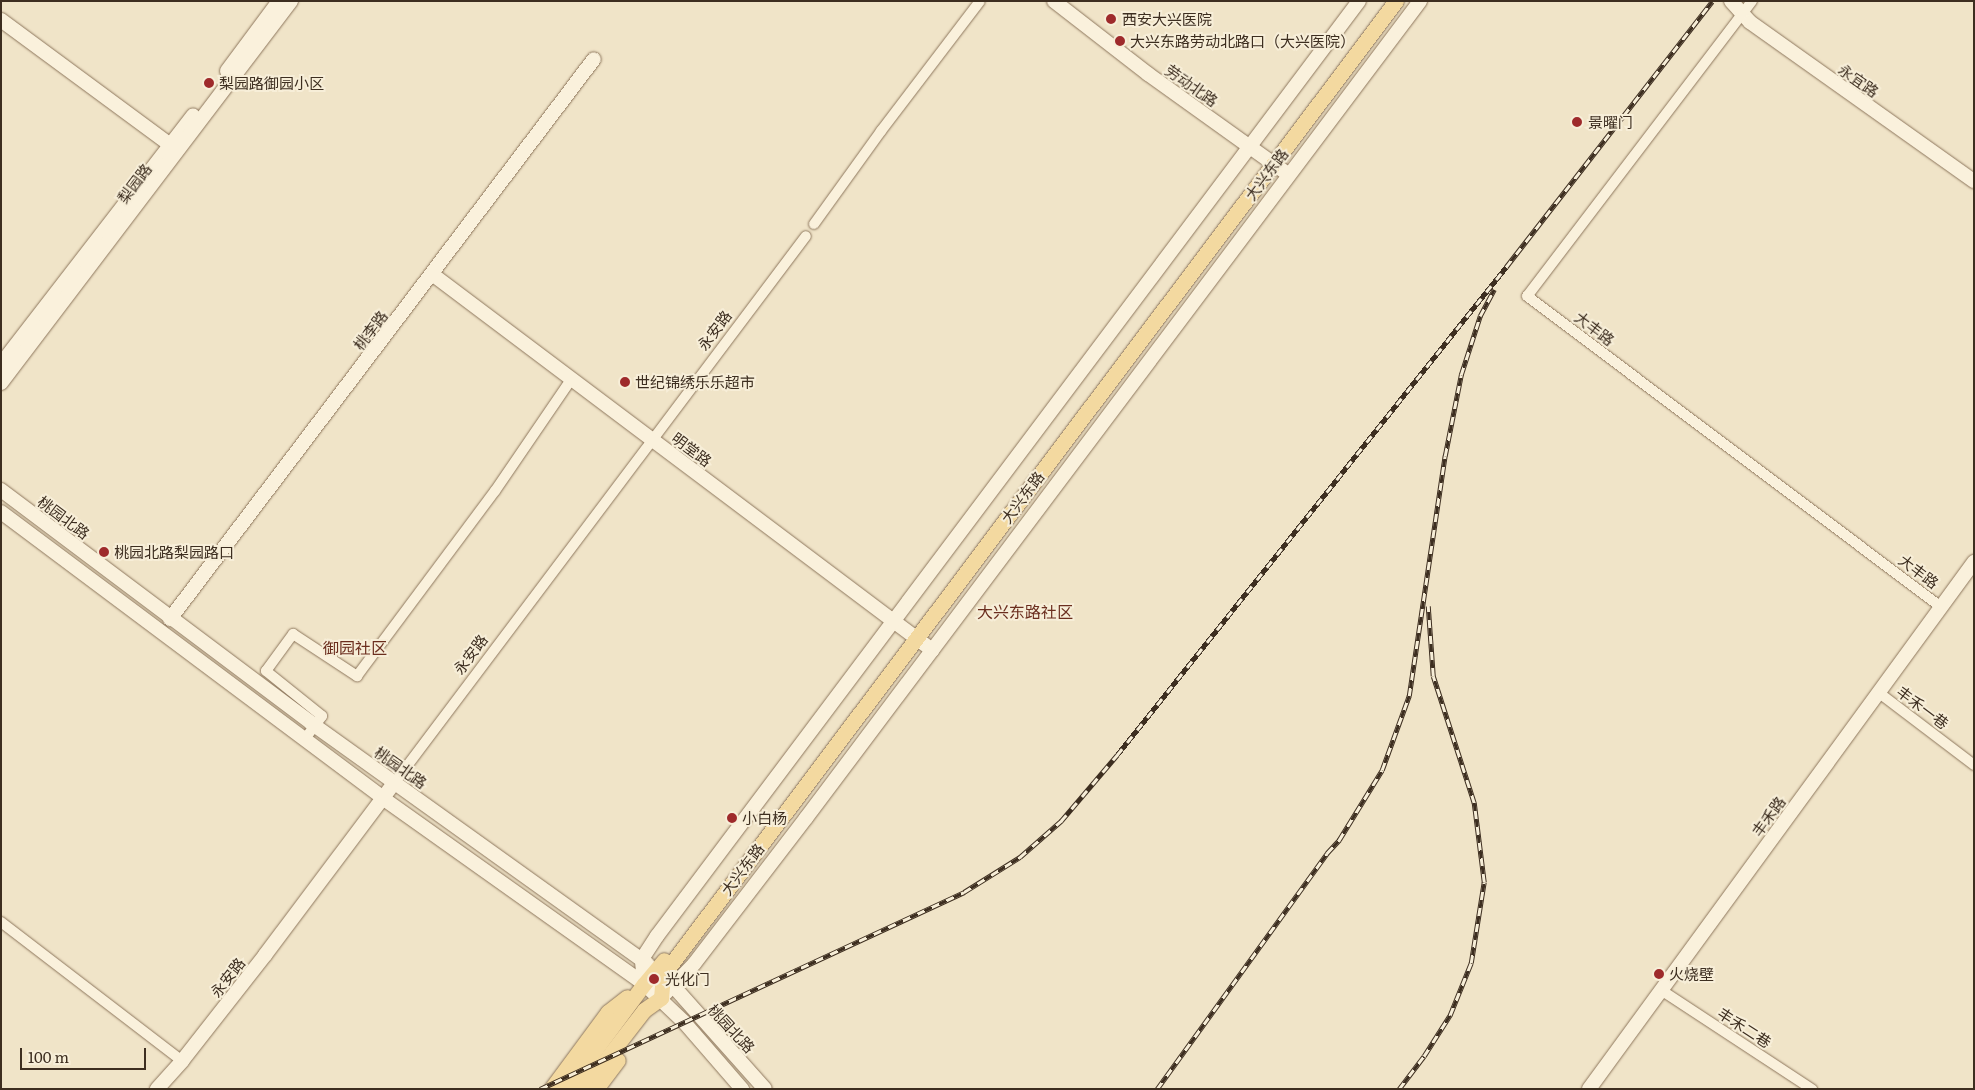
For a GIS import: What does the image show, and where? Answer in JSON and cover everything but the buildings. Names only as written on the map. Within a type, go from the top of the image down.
[{"type":"main road","name":"梨园路","points":[[1,383],[174,148],[184,128],[279,1]]},
{"type":"main road","name":"梨园路","points":[[1,364],[291,1]]},
{"type":"main road","name":"劳动北路","points":[[1054,1],[1148,74],[1289,175]]},
{"type":"main road","points":[[644,984],[642,959],[658,936],[1359,1]]},
{"type":"main road","name":"大兴东路","points":[[1270,161],[1384,1]]},
{"type":"main road","name":"大兴东路","points":[[551,1089],[608,1012],[644,984],[664,977],[912,635],[1270,161],[1396,1]]},
{"type":"main road","points":[[596,1089],[653,1015],[661,998],[664,977],[694,964],[1420,1]]},
{"type":"main road","name":"永宜路","points":[[1731,1],[1742,15],[1974,181]]},
{"type":"main road","points":[[1,20],[174,148]]},
{"type":"main road","name":"桃李路","points":[[170,619],[594,59]]},
{"type":"main road","name":"明堂路","points":[[432,274],[932,650]]},
{"type":"main road","name":"桃园北路","points":[[1,490],[314,726],[642,959],[664,977],[764,1089]]},
{"type":"main road","name":"桃园北路","points":[[1,512],[384,799],[644,984],[661,998],[742,1089]]},
{"type":"main road","name":"丰禾路","points":[[1590,1089],[1974,562]]},
{"type":"main road","name":"永安路","points":[[157,1089],[182,1061],[384,799],[395,782]]},
{"type":"main road","name":"大兴东路","points":[[566,1089],[644,984]]},
{"type":"main road","points":[[583,1089],[644,1010],[661,998]]},
{"type":"street","points":[[814,224],[881,131],[980,1]]},
{"type":"street","name":"大丰路","points":[[1752,1],[1527,296],[1942,607]]},
{"type":"street","name":"永安路","points":[[395,782],[806,236]]},
{"type":"street","points":[[304,740],[322,716],[266,672],[293,634],[357,676],[495,491],[572,378]]},
{"type":"street","name":"丰禾一巷","points":[[1878,692],[1974,765]]},
{"type":"street","points":[[1,922],[182,1061]]},
{"type":"street","name":"丰禾二巷","points":[[1661,990],[1812,1089]]},
{"type":"railway","points":[[540,1089],[964,892],[1020,857],[1061,821],[1117,755],[1506,267],[1712,1]]},
{"type":"railway","points":[[1157,1089],[1327,853],[1339,840],[1382,770],[1409,696],[1445,456],[1461,375],[1480,316],[1494,290]]},
{"type":"railway","points":[[1399,1089],[1424,1056],[1450,1015],[1471,963],[1484,882],[1474,803],[1433,676],[1428,606]]},
{"type":"place","name":"西安大兴医院","points":[[1111,19]]},
{"type":"place","name":"大兴东路劳动北路口（大兴医院）","points":[[1120,41]]},
{"type":"place","name":"梨园路御园小区","points":[[209,83]]},
{"type":"place","name":"景曜门","points":[[1577,122]]},
{"type":"place","name":"世纪锦绣乐乐超市","points":[[625,382]]},
{"type":"place","name":"桃园北路梨园路口","points":[[104,552]]},
{"type":"place","name":"小白杨","points":[[732,818]]},
{"type":"place","name":"火烧壁","points":[[1659,974]]},
{"type":"place","name":"光化门","points":[[654,979]]},
{"type":"district","name":"大兴东路社区","points":[[1025,611]]},
{"type":"district","name":"御园社区","points":[[355,647]]}]
